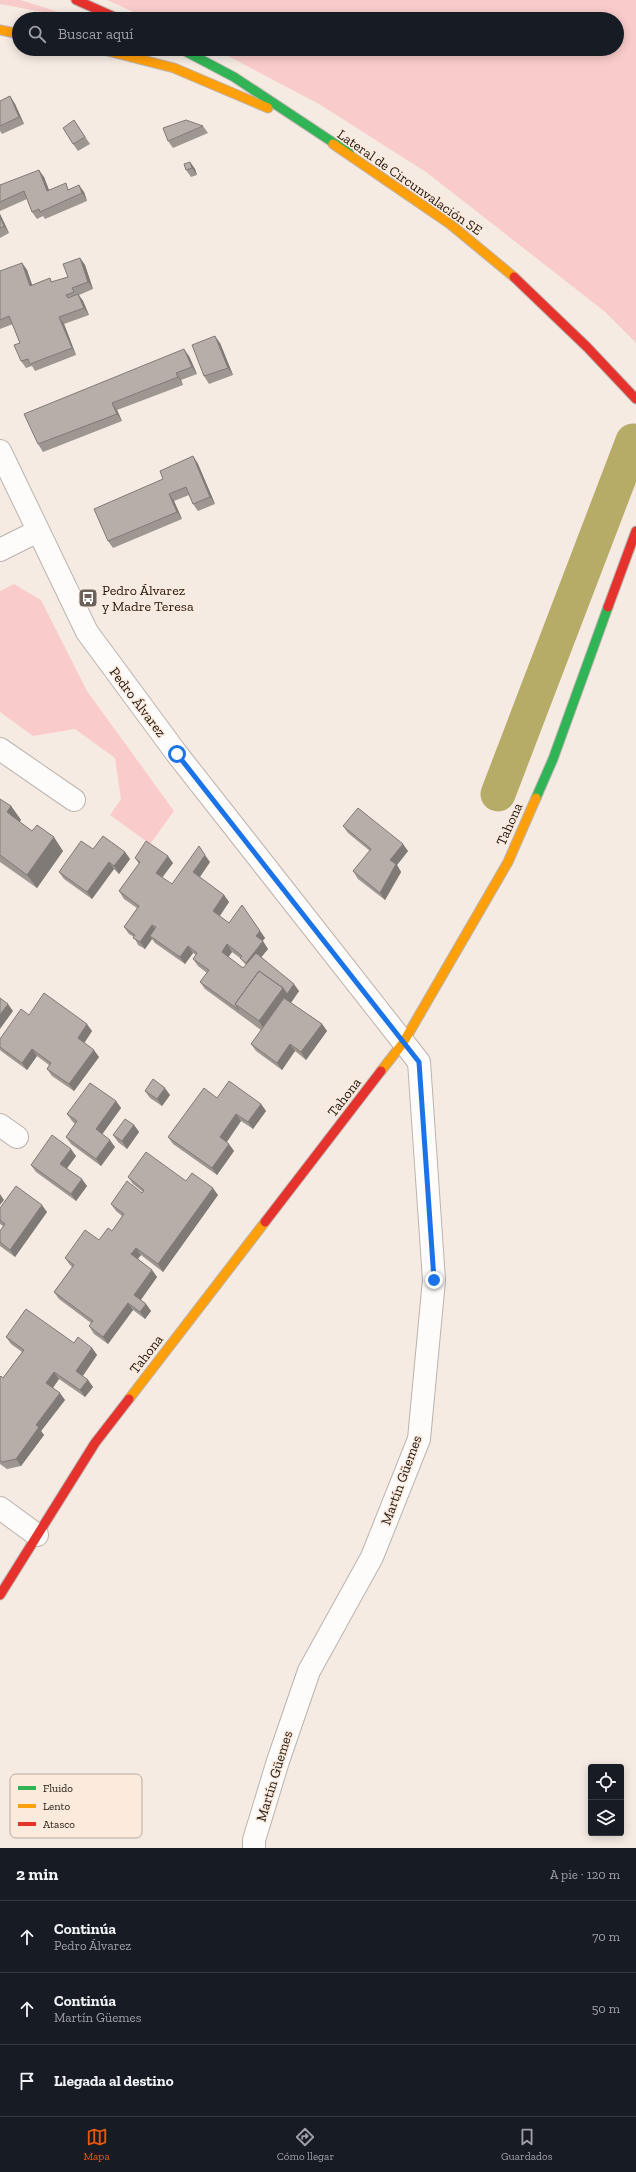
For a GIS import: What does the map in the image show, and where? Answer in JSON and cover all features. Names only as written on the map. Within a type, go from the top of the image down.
[{"type":"main road","points":[[76,0],[103,12]]},
{"type":"main road","points":[[0,30],[12,33]]},
{"type":"main road","name":"Lateral de Circunvalación SE","points":[[127,56],[174,68],[256,101],[349,153],[450,224],[521,283],[587,347],[636,399]]},
{"type":"main road","points":[[194,56],[234,77],[349,153]]},
{"type":"main road","name":"Tahona","points":[[0,1594],[95,1443],[403,1042],[508,862],[554,759],[636,531]]},
{"type":"main road","name":"Tahona","points":[[622,567],[636,554]]},
{"type":"street","name":"Pedro Álvarez","points":[[0,451],[87,632],[177,754],[403,1042]]},
{"type":"street","points":[[0,550],[38,531]]},
{"type":"street","points":[[0,749],[74,800]]},
{"type":"street","name":"Martín Güemes","points":[[254,1848],[254,1840],[278,1762],[309,1671],[372,1557],[419,1439],[434,1280],[419,1062],[403,1042]]},
{"type":"street","points":[[0,1508],[37,1535]]},
{"type":"shaded area","points":[[0,0],[21,0],[58,12],[43,12],[0,4]]},
{"type":"shaded area","points":[[107,0],[636,0],[636,343],[604,311],[426,172],[319,104],[228,56],[624,56],[624,12],[134,12]]},
{"type":"shaded area","points":[[14,584],[41,600],[87,691],[174,811],[150,844],[110,815],[121,799],[115,758],[75,729],[33,736],[0,712],[0,591]]},
{"type":"building","points":[[10,96],[19,117],[0,126],[0,101]]},
{"type":"building","points":[[74,120],[85,137],[73,144],[63,128]]},
{"type":"building","points":[[186,120],[203,126],[168,141],[163,128]]},
{"type":"building","points":[[190,162],[192,168],[186,170],[184,164]]},
{"type":"building","points":[[39,170],[47,191],[66,183],[68,190],[79,185],[82,193],[40,212],[39,209],[32,212],[24,191],[0,202],[0,185]]},
{"type":"building","points":[[0,217],[4,226],[0,228]]},
{"type":"building","points":[[80,258],[88,282],[72,288],[74,292],[66,295],[68,298],[78,294],[84,308],[59,317],[72,348],[30,364],[28,359],[21,361],[14,345],[20,343],[9,316],[0,320],[0,271],[22,263],[30,286],[50,278],[51,282],[68,277],[63,264]]},
{"type":"building","points":[[215,336],[228,368],[204,376],[192,345]]},
{"type":"building","points":[[184,349],[192,367],[176,373],[178,377],[112,403],[117,414],[38,444],[24,414]]},
{"type":"building","points":[[193,456],[210,497],[193,504],[186,487],[169,494],[177,512],[108,541],[94,509],[163,479],[160,471]]},
{"type":"building","points":[[0,799],[11,806],[7,812],[32,831],[37,825],[54,837],[27,875],[0,855]]},
{"type":"building","points":[[358,808],[403,844],[390,860],[396,864],[380,893],[353,871],[371,849],[343,826]]},
{"type":"building","points":[[103,836],[125,852],[114,866],[109,862],[87,892],[59,872],[81,841],[93,849]]},
{"type":"building","points":[[146,841],[168,856],[156,873],[172,884],[199,846],[205,855],[193,872],[224,895],[213,911],[229,923],[242,905],[260,931],[256,936],[263,941],[246,963],[240,958],[242,956],[227,944],[222,952],[243,968],[256,953],[294,984],[287,994],[283,988],[259,971],[235,1004],[239,1010],[200,982],[209,970],[193,959],[197,953],[188,946],[180,957],[150,936],[156,927],[152,925],[140,942],[133,938],[135,935],[124,927],[139,906],[119,891],[140,862],[135,858]]},
{"type":"building","points":[[259,971],[283,988],[259,1021],[235,1004]]},
{"type":"building","points":[[44,993],[87,1024],[78,1038],[94,1050],[69,1084],[47,1069],[51,1063],[32,1049],[22,1063],[0,1047],[0,1039],[21,1009],[29,1015]]},
{"type":"building","points":[[0,998],[8,1004],[0,1015]]},
{"type":"building","points":[[284,998],[322,1024],[301,1052],[290,1044],[277,1063],[251,1044]]},
{"type":"building","points":[[153,1079],[165,1088],[157,1099],[145,1091]]},
{"type":"building","points":[[229,1081],[261,1104],[248,1122],[236,1114],[220,1137],[229,1144],[212,1168],[168,1137],[204,1088],[217,1098]]},
{"type":"building","points":[[90,1083],[116,1101],[96,1129],[110,1140],[96,1159],[66,1137],[77,1121],[67,1114]]},
{"type":"building","points":[[125,1119],[134,1125],[122,1141],[113,1135]]},
{"type":"building","points":[[52,1135],[71,1149],[60,1164],[82,1179],[71,1194],[31,1165]]},
{"type":"building","points":[[146,1152],[186,1181],[192,1173],[213,1188],[158,1264],[136,1248],[131,1254],[152,1270],[134,1295],[146,1304],[140,1312],[128,1303],[103,1337],[89,1326],[93,1321],[54,1292],[74,1265],[65,1258],[85,1230],[99,1240],[108,1228],[112,1231],[124,1214],[111,1204],[127,1181],[142,1193],[144,1190],[128,1177]]},
{"type":"building","points":[[16,1186],[42,1205],[10,1250],[0,1242],[0,1231],[5,1224],[0,1220],[0,1208]]},
{"type":"building","points":[[26,1309],[74,1343],[78,1337],[92,1348],[76,1371],[88,1380],[80,1390],[54,1372],[46,1383],[60,1393],[36,1425],[39,1427],[16,1459],[2,1462],[0,1460],[0,1377],[1,1376],[3,1378],[24,1350],[6,1337]]},
{"type":"waterway","points":[[498,794],[633,441]]},
{"type":"traffic: fast","points":[[194,56],[234,77],[349,153]]},
{"type":"traffic: fast","points":[[536,798],[553,759],[608,607]]},
{"type":"traffic: slow","points":[[0,30],[12,33]]},
{"type":"traffic: slow","points":[[127,56],[174,68],[268,108]]},
{"type":"traffic: slow","points":[[333,144],[450,224],[514,277]]},
{"type":"traffic: slow","points":[[381,1071],[403,1043],[508,862],[536,798]]},
{"type":"traffic: slow","points":[[129,1399],[265,1222]]},
{"type":"traffic: jam","points":[[76,0],[103,12]]},
{"type":"traffic: jam","points":[[514,277],[587,347],[636,399]]},
{"type":"traffic: jam","points":[[608,607],[636,531]]},
{"type":"traffic: jam","points":[[265,1222],[381,1071]]},
{"type":"traffic: jam","points":[[0,1595],[95,1443],[129,1399]]},
{"type":"place","name":"Pedro Álvarez y Madre Teresa","points":[[88,598]]},
{"type":"route","points":[[177,754],[419,1062],[434,1280]]}]
